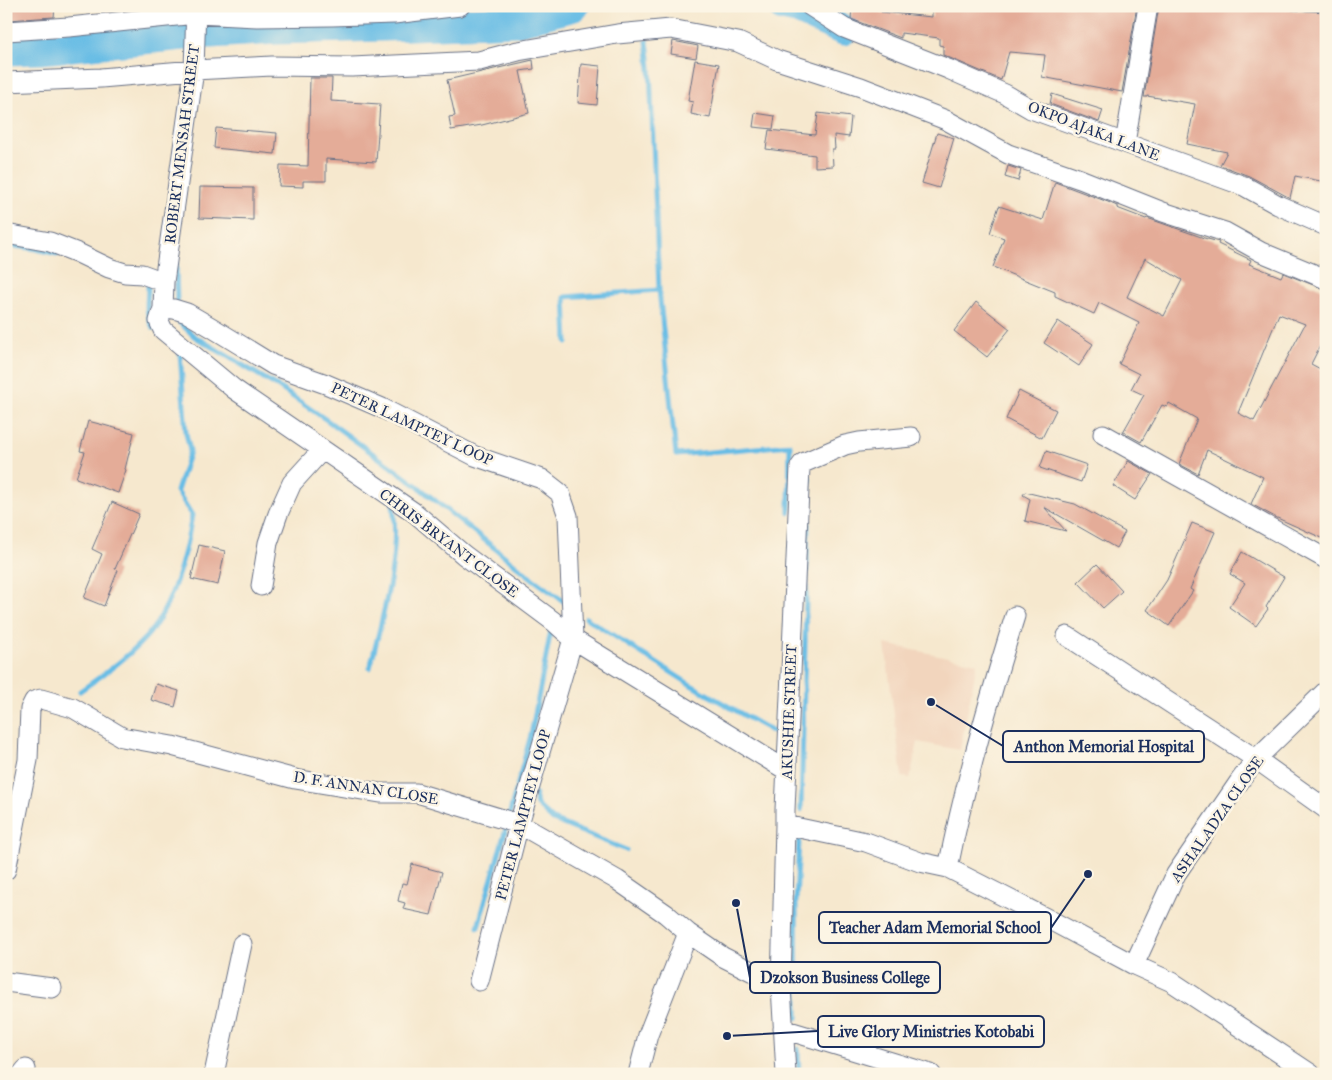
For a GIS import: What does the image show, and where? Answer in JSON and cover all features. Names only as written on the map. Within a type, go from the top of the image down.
[{"type":"street","points":[[6,31],[69,27],[196,10],[257,17],[332,16],[394,14],[460,6]]},
{"type":"street","name":"OKPO AJAKA LANE","points":[[810,6],[844,28],[948,68],[1005,94],[1031,110],[1244,186],[1278,205],[1326,226]]},
{"type":"street","points":[[1125,143],[1148,6]]},
{"type":"street","name":"ROBERT MENSAH STREET","points":[[164,282],[194,70],[196,10]]},
{"type":"street","points":[[6,82],[100,78],[272,66],[352,67],[479,60],[518,50],[617,34],[671,29],[738,42],[777,60],[861,87],[946,120],[1008,154],[1080,179],[1163,212],[1225,232],[1261,252],[1326,279]]},
{"type":"street","points":[[6,234],[50,242],[109,268],[125,273],[142,274],[164,282]]},
{"type":"street","name":"CHRIS BRYANT CLOSE","points":[[164,282],[163,308],[159,321],[163,330],[234,389],[415,514],[464,555],[553,621],[573,639],[786,770]]},
{"type":"street","name":"PETER LAMPTEY LOOP","points":[[163,308],[187,313],[273,365],[326,384],[382,408],[475,456],[542,479],[560,492],[568,516],[573,639],[519,824],[479,981]]},
{"type":"street","points":[[1103,434],[1326,559]]},
{"type":"street","name":"AKUSHIE STREET","points":[[786,1074],[781,986],[786,770],[800,467],[809,460],[845,445],[911,437]]},
{"type":"street","points":[[261,586],[268,543],[278,514],[292,483],[322,450]]},
{"type":"street","points":[[948,868],[960,807],[1015,616]]},
{"type":"street","points":[[1067,636],[1256,759],[1326,809]]},
{"type":"street","name":"ASHALADZA CLOSE","points":[[1134,965],[1176,874],[1256,759],[1326,691]]},
{"type":"street","name":"D. F. ANNAN CLOSE","points":[[6,870],[28,760],[30,709],[34,700],[41,699],[72,708],[122,737],[172,746],[295,779],[380,793],[417,793],[519,824],[617,880],[723,957],[781,986]]},
{"type":"street","points":[[786,825],[866,842],[920,862],[948,868],[1134,965],[1172,982],[1311,1074]]},
{"type":"street","points":[[638,1074],[648,1034],[688,933]]},
{"type":"street","points":[[214,1074],[242,944]]},
{"type":"street","points":[[6,982],[52,988]]},
{"type":"street","points":[[783,1029],[931,1074]]},
{"type":"shaded area","points":[[885,644],[977,663],[960,750],[918,742],[910,778],[902,777]]},
{"type":"building","points":[[10,6],[55,6],[54,17],[8,20]]},
{"type":"building","points":[[104,6],[137,6],[138,9],[104,12]]},
{"type":"building","points":[[852,6],[881,6],[881,12],[932,17],[932,6],[1137,6],[1122,92],[1042,77],[1045,55],[1009,52],[1001,80],[943,55],[943,46],[939,45],[939,38],[901,33],[901,38],[851,19]]},
{"type":"building","points":[[1159,6],[1292,6],[1292,10],[1326,12],[1326,182],[1295,176],[1290,198],[1249,176],[1220,165],[1227,152],[1187,144],[1195,104],[1144,97]]},
{"type":"building","points":[[673,41],[698,46],[696,58],[671,54]]},
{"type":"building","points":[[533,60],[534,69],[520,71],[529,113],[482,125],[451,130],[449,117],[455,116],[447,80]]},
{"type":"building","points":[[695,60],[719,64],[710,118],[691,114],[693,102],[688,101]]},
{"type":"building","points":[[581,64],[600,66],[597,105],[578,103]]},
{"type":"building","points":[[310,78],[332,78],[331,101],[380,104],[376,162],[326,159],[326,181],[303,181],[303,187],[279,186],[280,165],[308,166]]},
{"type":"building","points":[[1052,94],[1103,110],[1099,122],[1050,104]]},
{"type":"building","points":[[755,113],[775,116],[773,129],[753,127]]},
{"type":"building","points":[[818,113],[851,117],[849,137],[834,135],[835,149],[832,149],[833,166],[815,167],[815,155],[766,149],[769,130],[815,135]]},
{"type":"building","points":[[216,128],[277,133],[275,154],[214,148]]},
{"type":"building","points":[[937,133],[954,138],[939,188],[922,183]]},
{"type":"building","points":[[1008,166],[1021,170],[1018,181],[1005,177]]},
{"type":"building","points":[[1055,182],[1146,219],[1219,242],[1218,244],[1251,260],[1249,264],[1281,277],[1283,273],[1326,290],[1326,334],[1311,364],[1326,372],[1326,528],[1322,538],[1251,504],[1263,477],[1207,450],[1198,474],[1179,464],[1197,419],[1169,403],[1167,407],[1162,405],[1141,442],[1123,432],[1144,395],[1131,389],[1139,374],[1119,364],[1139,323],[1099,303],[1094,314],[1055,296],[1055,292],[993,267],[1004,238],[990,233],[999,206],[1043,220]],"holes":[[[1145,258],[1182,280],[1164,316],[1127,297]],[[1279,314],[1305,324],[1254,421],[1238,413]]]},
{"type":"building","points":[[200,187],[253,188],[253,220],[199,218]]},
{"type":"building","points":[[976,302],[1010,329],[987,357],[954,331]]},
{"type":"building","points":[[1058,321],[1093,344],[1079,366],[1044,343]]},
{"type":"building","points":[[1019,391],[1056,410],[1042,438],[1006,419]]},
{"type":"building","points":[[88,421],[134,433],[126,470],[118,493],[76,478],[85,452],[80,451]]},
{"type":"building","points":[[1046,451],[1087,465],[1081,482],[1040,468]]},
{"type":"building","points":[[1128,461],[1152,474],[1135,500],[1113,486]]},
{"type":"building","points":[[1025,492],[1075,504],[1125,532],[1116,548],[1044,507],[1066,531],[1025,521],[1030,499],[1023,495]]},
{"type":"building","points":[[112,502],[139,514],[115,569],[118,570],[104,606],[84,598],[102,554],[92,549]]},
{"type":"building","points":[[1192,523],[1215,532],[1190,589],[1193,591],[1169,626],[1147,610],[1167,580]]},
{"type":"building","points":[[199,545],[225,551],[218,585],[191,579]]},
{"type":"building","points":[[1242,552],[1284,577],[1266,607],[1268,609],[1256,626],[1229,607],[1245,583],[1230,574]]},
{"type":"building","points":[[1097,564],[1122,591],[1103,608],[1078,582]]},
{"type":"building","points":[[156,684],[179,691],[175,707],[151,700]]},
{"type":"building","points":[[412,864],[442,872],[431,915],[403,909],[405,903],[398,901],[402,883],[407,884]]},
{"type":"waterway","points":[[6,50],[40,49],[194,34],[278,29],[517,21],[574,6]]},
{"type":"waterway","points":[[783,6],[797,9],[843,30]]},
{"type":"waterway","points":[[228,23],[244,31]]},
{"type":"waterway","points":[[567,343],[565,297],[659,290],[650,67],[647,41]]},
{"type":"waterway","points":[[6,245],[57,254]]},
{"type":"waterway","points":[[176,263],[177,304]]},
{"type":"waterway","points":[[148,281],[147,309],[153,328]]},
{"type":"waterway","points":[[659,290],[676,455],[790,445],[789,513]]},
{"type":"waterway","points":[[178,315],[180,323],[194,336],[277,386],[328,421],[416,485],[533,579],[566,603]]},
{"type":"waterway","points":[[80,691],[122,660],[138,646],[155,626],[170,597],[182,563],[192,515],[177,491],[190,451],[186,433],[180,353]]},
{"type":"waterway","points":[[801,810],[809,478]]},
{"type":"waterway","points":[[370,668],[385,607],[392,566],[395,525],[393,504]]},
{"type":"waterway","points":[[586,618],[691,685],[775,733]]},
{"type":"waterway","points":[[509,816],[531,735],[552,625]]},
{"type":"waterway","points":[[535,794],[537,805],[553,820],[626,850]]},
{"type":"waterway","points":[[478,927],[507,825]]},
{"type":"waterway","points":[[797,1018],[796,901],[799,840]]},
{"type":"waterway","points":[[798,1049],[799,1074]]},
{"type":"place","name":"Anthon Memorial Hospital","points":[[931,702]]},
{"type":"place","name":"Teacher Adam Memorial School","points":[[1088,874]]},
{"type":"place","name":"Dzokson Business College","points":[[736,903]]},
{"type":"place","name":"Live Glory Ministries Kotobabi","points":[[727,1036]]}]
